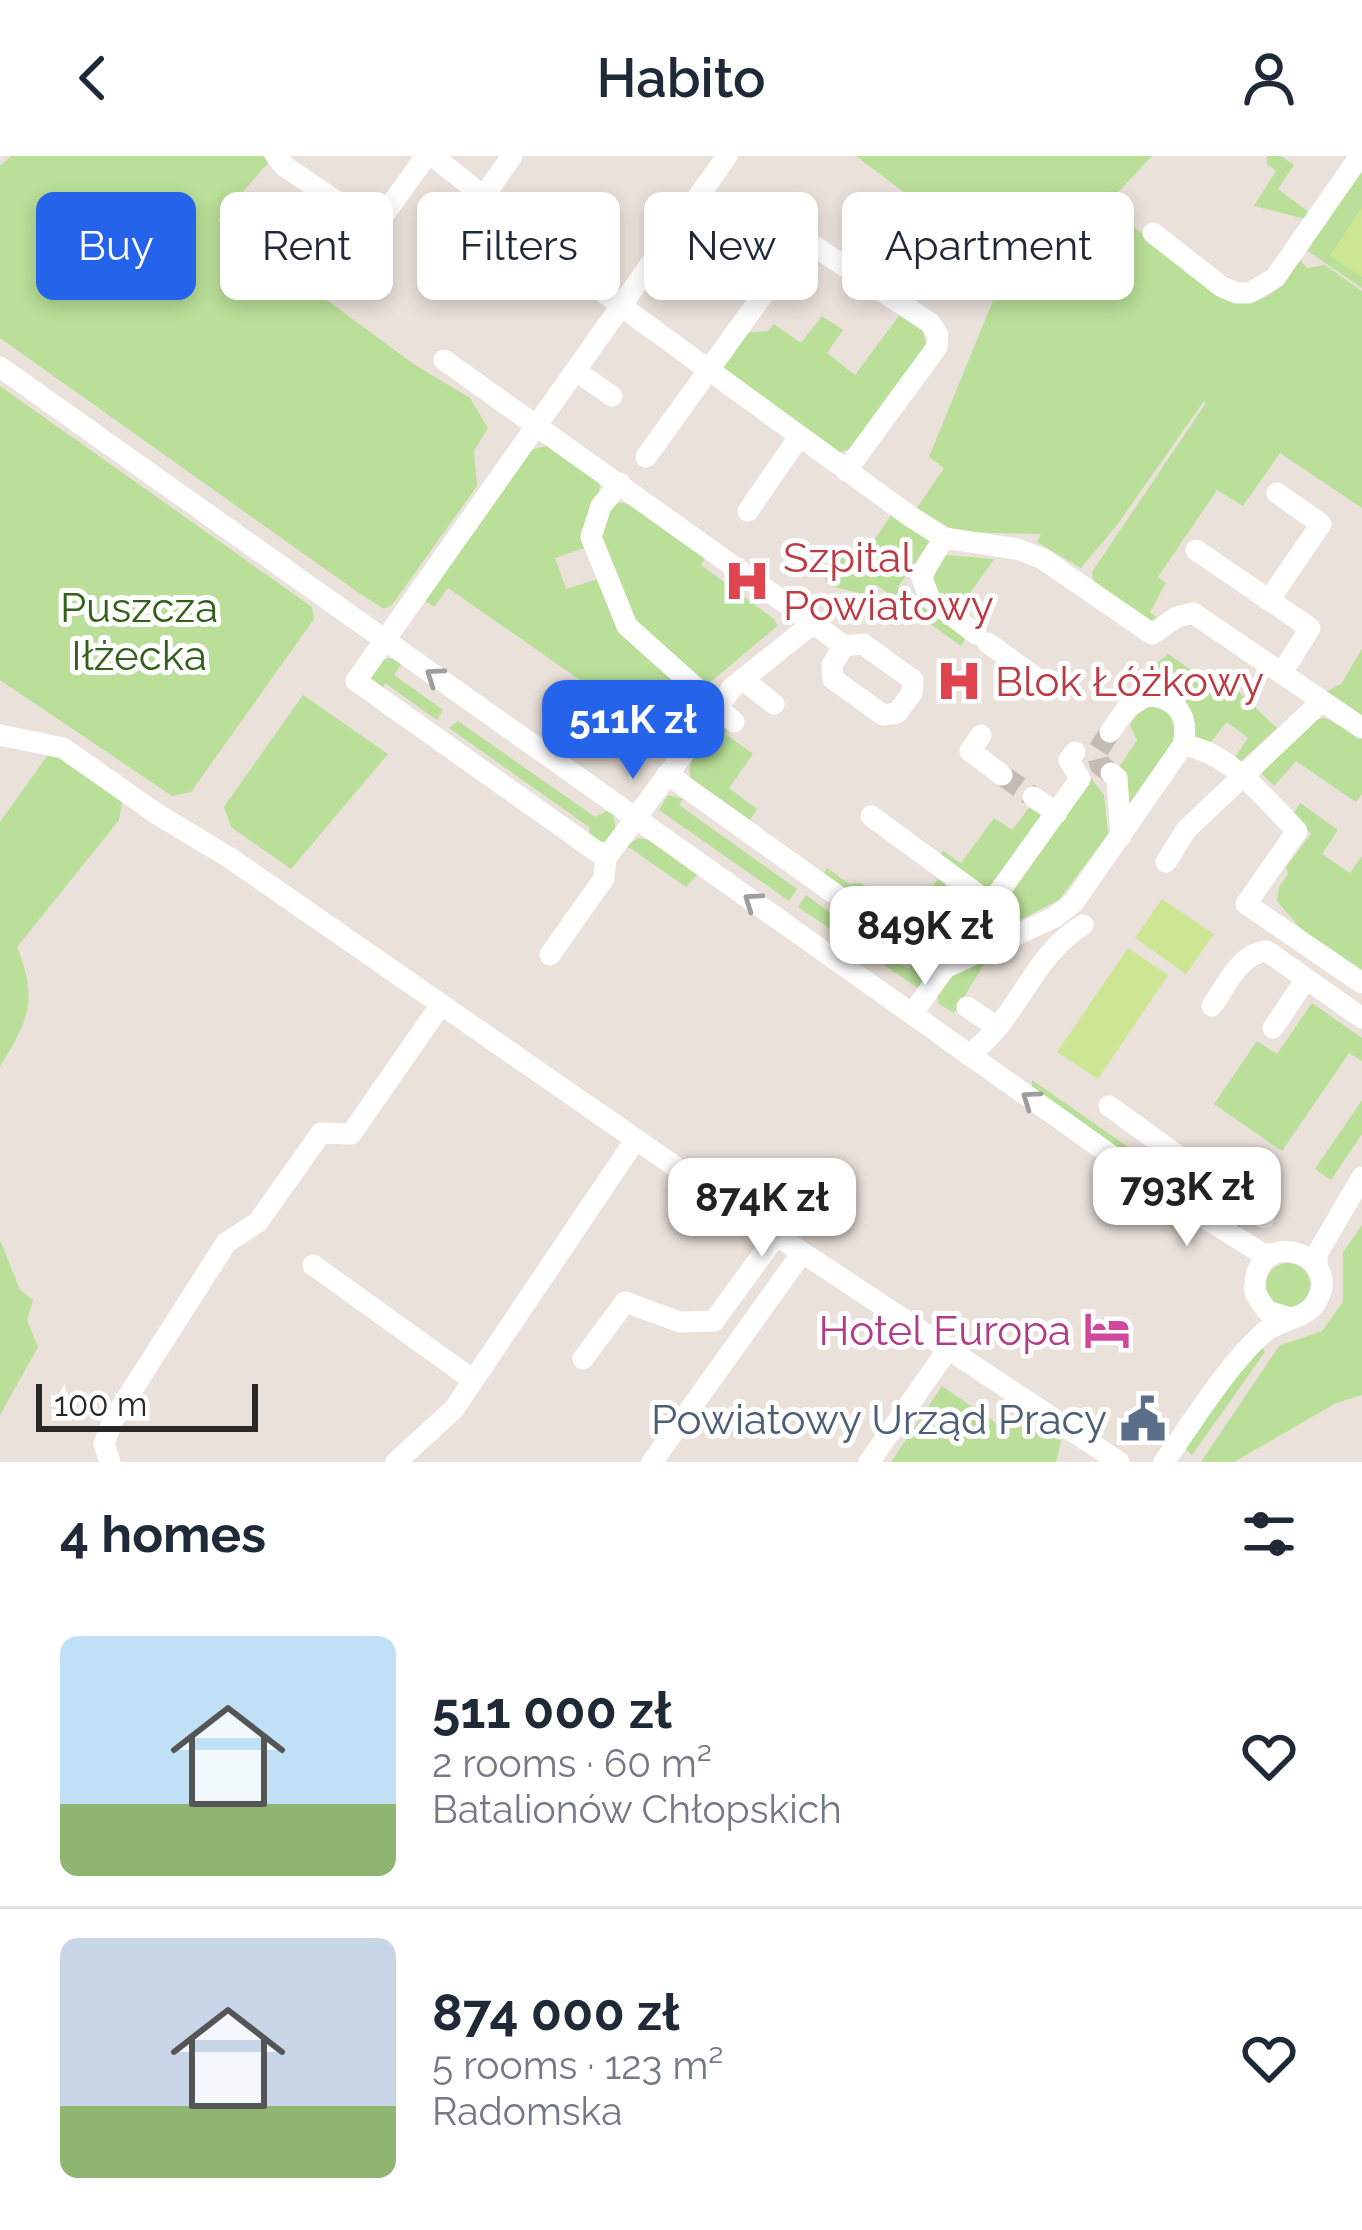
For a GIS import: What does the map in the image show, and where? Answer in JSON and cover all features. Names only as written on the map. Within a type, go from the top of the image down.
[{"type":"street","points":[[277,156],[284,166],[370,224],[380,220],[430,156],[479,192]]},
{"type":"street","points":[[487,192],[512,156]]},
{"type":"street","points":[[606,858],[356,681],[384,641],[419,609],[538,424],[728,156]]},
{"type":"street","points":[[1153,233],[1222,287],[1249,293],[1275,278],[1360,156]]},
{"type":"street","points":[[646,458],[803,243],[814,243],[930,323],[938,335],[937,346],[847,471]]},
{"type":"street","points":[[614,300],[944,538],[1016,549],[1043,559],[1151,634],[1177,616],[1193,614],[1362,728]]},
{"type":"street","points":[[444,360],[844,646]]},
{"type":"street","points":[[0,367],[1160,1190],[1263,1254],[1306,1257],[1317,1268]]},
{"type":"street","points":[[576,371],[612,396]]},
{"type":"street","points":[[748,512],[799,437]]},
{"type":"street","points":[[620,483],[593,522],[596,563],[627,626],[725,716]]},
{"type":"street","points":[[1269,600],[1321,524],[1277,493]]},
{"type":"street","points":[[944,538],[921,576],[930,599],[1043,682]]},
{"type":"street","points":[[1196,550],[1310,628],[1282,673]]},
{"type":"street","points":[[550,955],[604,878],[606,858],[667,774],[725,716],[742,679],[813,623]]},
{"type":"street","points":[[742,679],[774,704]]},
{"type":"street","points":[[948,967],[1067,909],[1183,745],[1184,717],[1169,700],[1158,696],[1136,700],[1110,732]]},
{"type":"street","points":[[1166,862],[1186,830],[1322,701]]},
{"type":"street","points":[[0,735],[63,748],[776,1236],[1119,1462]]},
{"type":"street","points":[[981,735],[970,752],[1002,775]]},
{"type":"street","points":[[1183,745],[1199,747],[1243,778],[1297,832],[1246,904],[1362,983]]},
{"type":"street","points":[[912,1014],[1080,779],[1069,760],[1075,752]]},
{"type":"street","points":[[1111,773],[1118,778],[1121,836]]},
{"type":"street","points":[[667,774],[948,967]]},
{"type":"street","points":[[1033,797],[1057,813]]},
{"type":"street","points":[[871,816],[992,904]]},
{"type":"street","points":[[968,1055],[986,1043],[1054,944],[1083,925]]},
{"type":"street","points":[[1212,1006],[1254,952],[1267,951],[1362,1018]]},
{"type":"street","points":[[1273,1028],[1306,979]]},
{"type":"street","points":[[110,1462],[104,1444],[113,1420],[226,1243],[258,1222],[321,1133],[351,1133],[440,1006]]},
{"type":"street","points":[[967,1007],[997,1027]]},
{"type":"street","points":[[1109,1106],[1264,1218]]},
{"type":"street","points":[[396,1462],[454,1409],[636,1139]]},
{"type":"street","points":[[1255,1276],[1262,1263],[1307,1245],[1362,1177]]},
{"type":"street","points":[[1160,1190],[1250,1264],[1258,1300],[1258,1314],[1169,1460]]},
{"type":"street","points":[[1218,1385],[1258,1337],[1277,1322],[1309,1312],[1317,1301],[1322,1287],[1317,1254],[1343,1204]]},
{"type":"street","points":[[584,1359],[625,1302],[680,1322],[714,1321],[776,1236]]},
{"type":"street","points":[[652,1462],[802,1253]]},
{"type":"street","points":[[313,1265],[473,1379]]},
{"type":"street","points":[[1258,1300],[1272,1314],[1291,1318]]},
{"type":"street","points":[[869,1462],[947,1349]]},
{"type":"green space","points":[[11,156],[262,156],[269,162],[243,192],[220,192],[220,300],[327,300],[415,365],[470,398],[488,428],[474,451],[477,486],[392,605],[384,609],[356,591],[0,338],[0,166]]},
{"type":"green space","points":[[856,156],[1152,156],[1118,192],[904,192]]},
{"type":"green space","points":[[1267,156],[1281,156],[1294,165],[1278,189],[1310,213],[1306,219],[1254,206],[1276,171],[1267,164]]},
{"type":"green space","points":[[1362,170],[1362,288],[1306,250]]},
{"type":"green space","points":[[1362,207],[1362,277],[1330,256]]},
{"type":"green space","points":[[1134,226],[1203,281],[1243,300],[1266,297],[1300,260],[1307,268],[1325,265],[1362,291],[1362,508],[1280,453],[1243,506],[1217,490],[1158,577],[1166,583],[1150,612],[1158,619],[1152,622],[1094,584],[1092,572],[1204,401],[1081,568],[1037,542],[1041,534],[957,532],[917,508],[944,468],[929,457],[993,300],[1134,300]]},
{"type":"green space","points":[[901,313],[922,328],[926,345],[854,448],[837,453],[723,369],[745,333],[768,331],[774,324],[801,343],[822,316],[843,330],[827,353],[855,375]]},
{"type":"green space","name":"Puszcza Iłżecka","points":[[0,386],[312,607],[314,619],[191,792],[172,796],[0,680]]},
{"type":"green space","points":[[552,444],[600,485],[587,515],[587,547],[555,558],[566,589],[598,579],[696,701],[693,723],[676,747],[448,588],[434,607],[423,599],[531,450]]},
{"type":"green space","points":[[614,504],[634,504],[707,556],[701,565],[774,619],[777,626],[706,686],[634,624],[598,542],[599,521]]},
{"type":"green space","points":[[892,514],[930,541],[898,587],[967,635],[961,646],[878,586],[870,596],[831,586],[825,580],[847,548],[862,558]]},
{"type":"green space","points":[[946,555],[994,559],[959,609],[935,585]]},
{"type":"green space","points":[[1362,649],[1362,722],[1322,694],[1341,684]]},
{"type":"green space","points":[[1168,654],[1217,688],[1225,679],[1277,728],[1239,763],[1234,759],[1248,738],[1227,722],[1211,742],[1195,738],[1182,697],[1149,670]]},
{"type":"green space","points":[[388,658],[403,662],[394,675],[443,710],[437,720],[385,683],[382,693],[370,680],[370,673]]},
{"type":"green space","points":[[303,695],[388,754],[291,869],[231,827],[224,807]]},
{"type":"green space","points":[[1143,706],[1171,708],[1180,734],[1128,812],[1116,772],[1137,740],[1130,725]]},
{"type":"green space","points":[[1325,718],[1362,738],[1362,794],[1356,802],[1296,761],[1274,786],[1259,771],[1315,719]]},
{"type":"green space","points":[[458,721],[595,817],[607,811],[613,814],[616,830],[607,842],[590,840],[589,827],[449,728]]},
{"type":"green space","points":[[720,726],[753,754],[729,788],[757,809],[750,820],[691,779],[693,757]]},
{"type":"green space","points":[[50,752],[66,757],[123,798],[119,820],[17,947],[27,981],[27,1009],[0,1066],[0,822]]},
{"type":"green space","points":[[1091,778],[1104,795],[1108,834],[1059,900],[994,933],[1008,911],[1001,905]]},
{"type":"green space","points":[[668,795],[683,799],[679,805],[797,889],[789,901],[659,810]]},
{"type":"green space","points":[[1300,803],[1338,830],[1322,854],[1350,873],[1362,856],[1362,974],[1307,936],[1277,901],[1288,874],[1286,867],[1311,834],[1293,814]]},
{"type":"green space","points":[[1032,804],[1043,812],[990,886],[976,887],[937,859],[943,851],[961,863],[994,818],[1012,830]]},
{"type":"green space","points":[[638,838],[649,840],[697,875],[686,887],[627,846]]},
{"type":"green space","points":[[827,868],[849,884],[861,883],[904,914],[895,925],[824,873]]},
{"type":"green space","points":[[938,879],[968,901],[931,951],[901,929]]},
{"type":"green space","points":[[806,895],[908,969],[916,960],[928,976],[921,990],[798,907]]},
{"type":"green space","points":[[1162,899],[1214,934],[1186,974],[1135,938]]},
{"type":"green space","points":[[1128,948],[1168,975],[1098,1079],[1057,1052]]},
{"type":"green space","points":[[991,953],[954,1013],[939,1004],[937,995],[950,975]]},
{"type":"green space","points":[[1312,1003],[1362,1038],[1362,1061],[1349,1053],[1282,1151],[1214,1104],[1257,1041],[1277,1054]]},
{"type":"green space","points":[[1032,1080],[1240,1225],[1241,1233],[1032,1088]]},
{"type":"green space","points":[[1362,1100],[1362,1134],[1331,1180],[1315,1169]]},
{"type":"green space","points":[[1362,1225],[1362,1395],[1336,1403],[1234,1462],[1201,1462],[1279,1346],[1322,1331],[1343,1302],[1343,1252]]},
{"type":"green space","points":[[0,1240],[20,1290],[33,1300],[27,1320],[38,1347],[0,1415]]},
{"type":"green space","points":[[1288,1263],[1304,1269],[1310,1285],[1304,1301],[1288,1307],[1272,1301],[1266,1285],[1272,1269]]},
{"type":"green space","points":[[1260,1344],[1265,1352],[1192,1455],[1185,1448]]},
{"type":"green space","points":[[942,1386],[1006,1430],[1019,1413],[1061,1441],[1056,1462],[891,1462]]},
{"type":"tunnel","points":[[1110,732],[1097,752],[1100,765],[1111,773]]},
{"type":"tunnel","points":[[1002,775],[1033,797]]},
{"type":"place","name":"Szpital Powiatowy","points":[[747,581]]},
{"type":"place","name":"Blok Łóżkowy","points":[[959,681]]},
{"type":"place","name":"Hotel Europa","points":[[1107,1330]]},
{"type":"place","name":"Powiatowy Urząd Pracy","points":[[1143,1419]]}]
